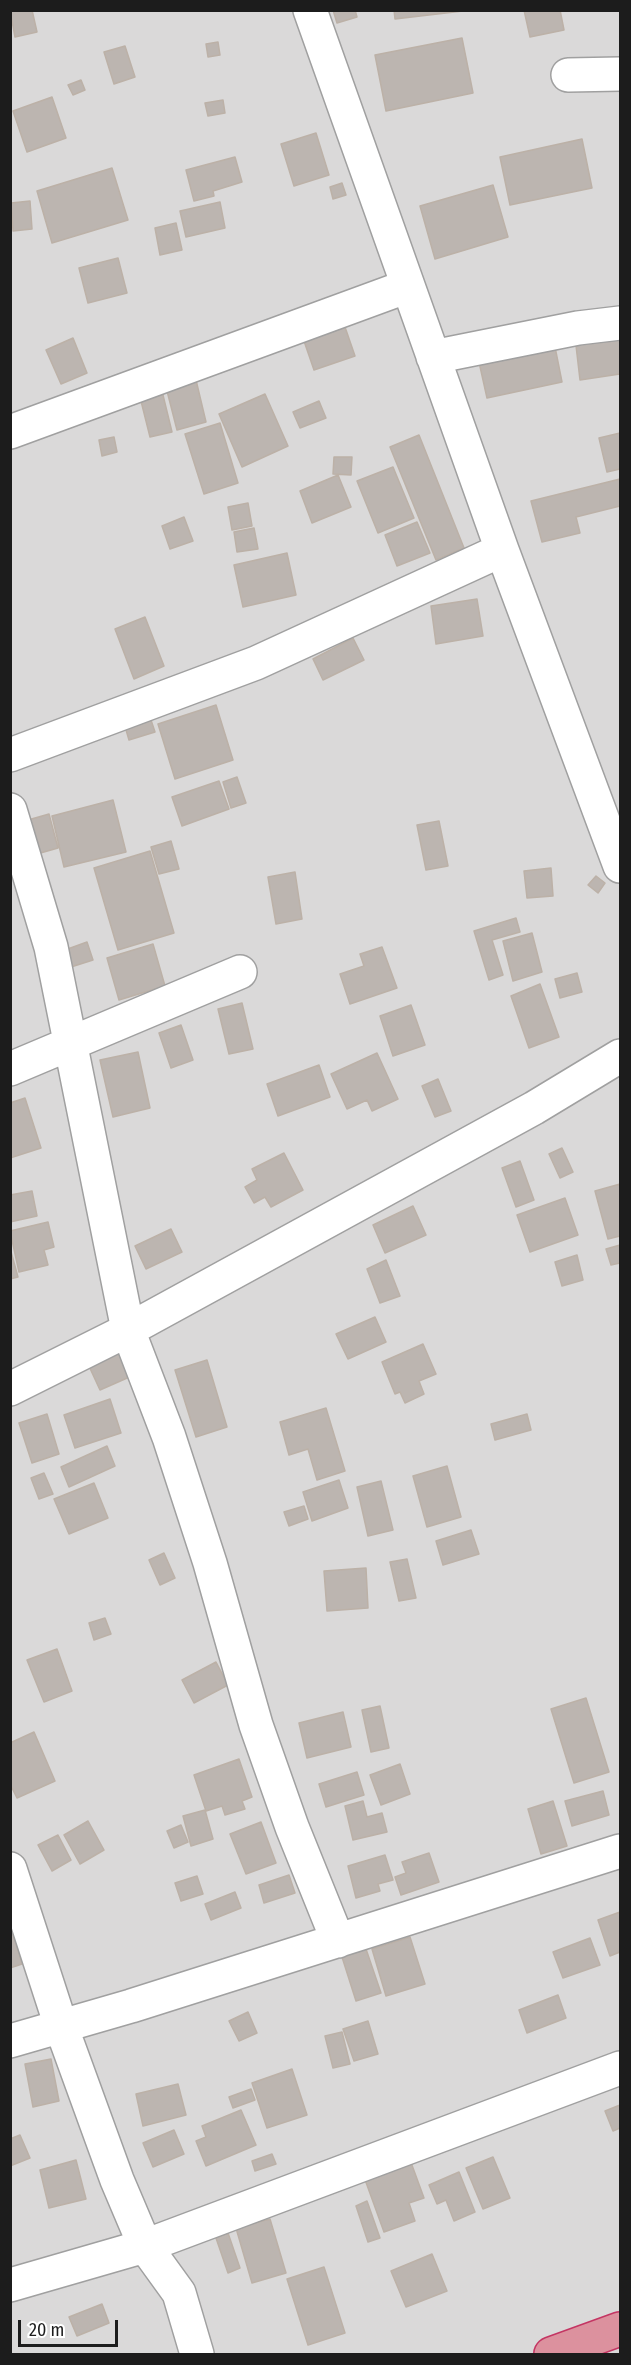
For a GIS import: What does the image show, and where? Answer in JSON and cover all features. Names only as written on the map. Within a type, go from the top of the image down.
[{"type":"highway","points":[[550,2355],[621,2329]]},
{"type":"street","points":[[310,10],[502,550],[621,866]]},
{"type":"street","points":[[568,75],[621,74]]},
{"type":"street","points":[[10,432],[408,286]]},
{"type":"street","points":[[433,357],[578,328],[621,323]]},
{"type":"street","points":[[10,755],[256,663],[502,550]]},
{"type":"street","points":[[10,810],[51,947],[128,1330],[169,1437],[210,1563],[256,1725],[292,1827],[338,1941]]},
{"type":"street","points":[[10,1069],[240,972]]},
{"type":"street","points":[[10,1389],[128,1330],[534,1108],[621,1056]]},
{"type":"street","points":[[10,2041],[338,1941],[621,1851]]},
{"type":"street","points":[[10,1869],[61,2026],[117,2180],[145,2246],[178,2293],[197,2355]]},
{"type":"street","points":[[10,2285],[145,2246],[621,2068]]},
{"type":"shaded area","points":[[11,11],[620,11],[620,2354],[11,2354]]},
{"type":"building","points":[[10,10],[32,10],[37,32],[15,37]]},
{"type":"building","points":[[333,10],[355,10],[357,17],[337,23]]},
{"type":"building","points":[[394,10],[463,10],[463,11],[395,19]]},
{"type":"building","points":[[524,10],[560,10],[564,30],[530,37]]},
{"type":"building","points":[[462,38],[473,93],[386,111],[375,55]]},
{"type":"building","points":[[218,42],[220,55],[208,57],[206,44]]},
{"type":"building","points":[[125,46],[135,77],[114,84],[104,52]]},
{"type":"building","points":[[81,80],[85,90],[73,95],[68,85]]},
{"type":"building","points":[[52,97],[66,138],[27,152],[13,111]]},
{"type":"building","points":[[223,100],[225,113],[208,116],[205,103]]},
{"type":"building","points":[[316,133],[329,175],[294,186],[281,144]]},
{"type":"building","points":[[582,139],[592,188],[510,205],[500,157]]},
{"type":"building","points":[[235,157],[242,182],[213,191],[214,196],[194,201],[186,170]]},
{"type":"building","points":[[112,168],[128,220],[52,243],[37,191]]},
{"type":"building","points":[[342,183],[346,195],[333,199],[330,187]]},
{"type":"building","points":[[493,185],[508,237],[435,259],[420,206]]},
{"type":"building","points":[[30,201],[32,229],[13,231],[11,203]]},
{"type":"building","points":[[220,202],[225,228],[186,237],[180,211]]},
{"type":"building","points":[[176,223],[182,250],[160,255],[155,228]]},
{"type":"building","points":[[118,258],[127,293],[88,303],[79,268]]},
{"type":"building","points":[[345,327],[355,356],[314,370],[304,341]]},
{"type":"building","points":[[620,331],[620,374],[580,380],[575,337]]},
{"type":"building","points":[[553,337],[562,382],[487,398],[477,353]]},
{"type":"building","points":[[73,338],[87,373],[61,384],[46,350]]},
{"type":"building","points":[[196,380],[206,422],[177,430],[166,387]]},
{"type":"building","points":[[162,391],[172,432],[150,437],[140,397]]},
{"type":"building","points":[[265,394],[288,446],[242,467],[219,414]]},
{"type":"building","points":[[319,401],[326,418],[300,428],[293,412]]},
{"type":"building","points":[[220,423],[238,483],[204,494],[185,434]]},
{"type":"building","points":[[620,433],[620,469],[607,472],[599,438]]},
{"type":"building","points":[[419,435],[464,548],[436,560],[390,447]]},
{"type":"building","points":[[114,437],[117,452],[102,456],[99,440]]},
{"type":"building","points":[[334,457],[352,457],[351,475],[333,474]]},
{"type":"building","points":[[393,467],[414,518],[378,533],[357,481]]},
{"type":"building","points":[[338,475],[351,507],[312,523],[300,491]]},
{"type":"building","points":[[620,479],[620,506],[576,517],[580,533],[542,542],[531,501]]},
{"type":"building","points":[[248,503],[252,526],[232,530],[228,507]]},
{"type":"building","points":[[184,517],[193,541],[170,549],[162,526]]},
{"type":"building","points":[[417,522],[430,553],[397,566],[385,535]]},
{"type":"building","points":[[254,528],[258,549],[237,552],[234,532]]},
{"type":"building","points":[[287,553],[296,595],[243,607],[234,565]]},
{"type":"building","points":[[477,599],[483,636],[436,644],[431,606]]},
{"type":"building","points":[[145,617],[164,666],[134,679],[115,629]]},
{"type":"building","points":[[353,638],[364,660],[323,680],[313,659]]},
{"type":"building","points":[[216,705],[233,760],[175,779],[158,724]]},
{"type":"building","points":[[149,714],[155,732],[129,740],[124,723]]},
{"type":"building","points":[[237,777],[246,803],[231,808],[223,782]]},
{"type":"building","points":[[219,781],[229,809],[182,826],[172,797]]},
{"type":"building","points":[[113,800],[126,852],[64,867],[52,816]]},
{"type":"building","points":[[49,814],[58,848],[37,854],[28,820]]},
{"type":"building","points":[[439,821],[448,866],[426,870],[417,825]]},
{"type":"building","points":[[171,841],[179,869],[159,874],[151,847]]},
{"type":"building","points":[[150,851],[174,933],[118,950],[94,868]]},
{"type":"building","points":[[551,868],[553,896],[527,898],[524,871]]},
{"type":"building","points":[[295,872],[302,919],[276,924],[268,877]]},
{"type":"building","points":[[596,876],[605,883],[598,893],[588,885]]},
{"type":"building","points":[[516,918],[520,932],[492,940],[503,975],[489,980],[474,931]]},
{"type":"building","points":[[532,933],[542,972],[513,981],[503,941]]},
{"type":"building","points":[[87,942],[93,960],[71,967],[65,950]]},
{"type":"building","points":[[153,944],[165,986],[119,1000],[107,958]]},
{"type":"building","points":[[382,947],[397,988],[350,1004],[340,974],[364,966],[360,954]]},
{"type":"building","points":[[577,973],[582,992],[560,998],[555,979]]},
{"type":"building","points":[[540,984],[559,1037],[529,1048],[511,996]]},
{"type":"building","points":[[242,1003],[253,1049],[229,1054],[218,1009]]},
{"type":"building","points":[[411,1005],[425,1045],[393,1056],[380,1016]]},
{"type":"building","points":[[181,1025],[193,1060],[171,1068],[159,1033]]},
{"type":"building","points":[[138,1052],[150,1108],[113,1117],[100,1060]]},
{"type":"building","points":[[377,1053],[398,1099],[372,1111],[367,1100],[347,1109],[331,1074]]},
{"type":"building","points":[[319,1065],[330,1097],[278,1116],[267,1084]]},
{"type":"building","points":[[438,1079],[451,1111],[435,1117],[422,1086]]},
{"type":"building","points":[[25,1098],[41,1148],[10,1158],[10,1103]]},
{"type":"building","points":[[562,1148],[573,1172],[560,1178],[549,1154]]},
{"type":"building","points":[[284,1153],[303,1190],[271,1207],[265,1197],[254,1203],[245,1187],[257,1180],[252,1169]]},
{"type":"building","points":[[520,1161],[534,1200],[516,1207],[502,1168]]},
{"type":"building","points":[[620,1184],[620,1236],[608,1239],[595,1191]]},
{"type":"building","points":[[32,1191],[37,1216],[10,1222],[10,1195]]},
{"type":"building","points":[[565,1198],[578,1235],[530,1252],[517,1215]]},
{"type":"building","points":[[413,1206],[426,1235],[385,1253],[373,1225]]},
{"type":"building","points":[[48,1222],[54,1247],[44,1250],[48,1265],[19,1272],[10,1231]]},
{"type":"building","points":[[171,1229],[182,1252],[146,1269],[135,1246]]},
{"type":"building","points":[[620,1245],[620,1263],[611,1265],[606,1249]]},
{"type":"building","points":[[10,1248],[18,1277],[10,1279]]},
{"type":"building","points":[[577,1255],[583,1280],[562,1286],[555,1262]]},
{"type":"building","points":[[386,1260],[400,1296],[380,1303],[367,1269]]},
{"type":"building","points":[[375,1317],[386,1342],[348,1359],[336,1334]]},
{"type":"building","points":[[423,1344],[436,1374],[419,1381],[424,1394],[405,1403],[400,1392],[395,1394],[382,1362]]},
{"type":"building","points":[[122,1349],[134,1375],[100,1390],[88,1364]]},
{"type":"building","points":[[207,1360],[227,1427],[196,1437],[175,1370]]},
{"type":"building","points":[[110,1399],[121,1433],[75,1448],[64,1415]]},
{"type":"building","points":[[326,1408],[345,1471],[317,1480],[308,1449],[289,1455],[280,1422]]},
{"type":"building","points":[[47,1414],[59,1454],[32,1463],[19,1423]]},
{"type":"building","points":[[527,1414],[531,1430],[495,1440],[491,1424]]},
{"type":"building","points":[[107,1446],[115,1466],[69,1487],[61,1467]]},
{"type":"building","points":[[447,1466],[461,1517],[427,1527],[413,1476]]},
{"type":"building","points":[[44,1473],[53,1494],[39,1499],[31,1478]]},
{"type":"building","points":[[339,1480],[348,1508],[312,1521],[303,1492]]},
{"type":"building","points":[[381,1481],[393,1530],[368,1536],[357,1487]]},
{"type":"building","points":[[94,1483],[108,1518],[69,1534],[54,1499]]},
{"type":"building","points":[[304,1506],[308,1519],[289,1526],[284,1512]]},
{"type":"building","points":[[471,1530],[479,1554],[443,1565],[436,1541]]},
{"type":"building","points":[[164,1553],[175,1578],[160,1585],[149,1560]]},
{"type":"building","points":[[407,1559],[416,1598],[399,1601],[390,1562]]},
{"type":"building","points":[[366,1568],[368,1608],[327,1611],[324,1571]]},
{"type":"building","points":[[105,1618],[111,1634],[94,1640],[89,1623]]},
{"type":"building","points":[[57,1649],[72,1691],[44,1702],[27,1660]]},
{"type":"building","points":[[216,1662],[228,1685],[194,1703],[182,1680]]},
{"type":"building","points":[[586,1698],[609,1772],[574,1783],[551,1709]]},
{"type":"building","points":[[380,1706],[389,1748],[371,1752],[362,1710]]},
{"type":"building","points":[[343,1712],[351,1747],[307,1758],[299,1723]]},
{"type":"building","points":[[34,1732],[55,1781],[17,1798],[10,1784],[10,1743]]},
{"type":"building","points":[[239,1759],[252,1797],[242,1801],[245,1809],[225,1815],[222,1806],[206,1811],[194,1775]]},
{"type":"building","points":[[400,1764],[410,1794],[381,1805],[370,1775]]},
{"type":"building","points":[[357,1772],[364,1795],[326,1807],[319,1784]]},
{"type":"building","points":[[603,1791],[609,1815],[572,1826],[565,1801]]},
{"type":"building","points":[[363,1801],[367,1817],[382,1813],[387,1832],[353,1840],[345,1806]]},
{"type":"building","points":[[553,1801],[567,1846],[541,1854],[528,1809]]},
{"type":"building","points":[[205,1810],[213,1839],[191,1846],[183,1816]]},
{"type":"building","points":[[88,1821],[104,1850],[80,1864],[64,1835]]},
{"type":"building","points":[[261,1822],[276,1863],[246,1874],[230,1834]]},
{"type":"building","points":[[181,1825],[188,1842],[174,1848],[167,1831]]},
{"type":"building","points":[[58,1835],[71,1860],[52,1871],[38,1845]]},
{"type":"building","points":[[429,1853],[439,1882],[401,1895],[395,1877],[406,1873],[402,1862]]},
{"type":"building","points":[[385,1855],[393,1880],[378,1884],[380,1891],[356,1898],[348,1866]]},
{"type":"building","points":[[289,1875],[295,1893],[264,1903],[259,1885]]},
{"type":"building","points":[[197,1876],[203,1894],[181,1901],[175,1883]]},
{"type":"building","points":[[235,1892],[241,1908],[211,1920],[205,1904]]},
{"type":"building","points":[[620,1912],[620,1952],[610,1956],[598,1920]]},
{"type":"building","points":[[10,1924],[22,1964],[10,1968]]},
{"type":"building","points":[[410,1937],[425,1984],[386,1996],[372,1949]]},
{"type":"building","points":[[590,1938],[600,1965],[563,1978],[553,1952]]},
{"type":"building","points":[[366,1949],[381,1993],[356,2001],[342,1957]]},
{"type":"building","points":[[558,1995],[566,2018],[527,2033],[519,2010]]},
{"type":"building","points":[[248,2012],[257,2033],[239,2041],[229,2021]]},
{"type":"building","points":[[368,2021],[378,2054],[354,2061],[343,2029]]},
{"type":"building","points":[[342,2032],[350,2064],[333,2068],[325,2036]]},
{"type":"building","points":[[51,2059],[59,2101],[33,2107],[25,2064]]},
{"type":"building","points":[[292,2069],[307,2115],[267,2128],[252,2083]]},
{"type":"building","points":[[178,2084],[186,2115],[143,2126],[136,2094]]},
{"type":"building","points":[[251,2089],[255,2100],[233,2108],[229,2097]]},
{"type":"building","points":[[620,2105],[620,2128],[613,2131],[605,2111]]},
{"type":"building","points":[[241,2110],[256,2145],[206,2166],[196,2141],[206,2137],[202,2126]]},
{"type":"building","points":[[174,2130],[184,2154],[153,2167],[143,2143]]},
{"type":"building","points":[[20,2135],[30,2158],[10,2166],[10,2139]]},
{"type":"building","points":[[272,2154],[276,2164],[255,2171],[252,2161]]},
{"type":"building","points":[[409,2157],[424,2198],[409,2203],[415,2221],[384,2232],[363,2174]]},
{"type":"building","points":[[493,2157],[510,2198],[483,2209],[466,2168]]},
{"type":"building","points":[[76,2160],[86,2199],[49,2208],[40,2170]]},
{"type":"building","points":[[459,2172],[475,2212],[454,2221],[446,2200],[437,2204],[429,2185]]},
{"type":"building","points":[[367,2201],[380,2238],[368,2242],[356,2206]]},
{"type":"building","points":[[270,2219],[286,2273],[252,2283],[236,2228]]},
{"type":"building","points":[[228,2233],[240,2268],[228,2273],[216,2238]]},
{"type":"building","points":[[432,2254],[447,2291],[406,2307],[391,2271]]},
{"type":"building","points":[[324,2267],[345,2333],[308,2345],[287,2279]]},
{"type":"building","points":[[102,2304],[109,2323],[77,2336],[69,2317]]}]
